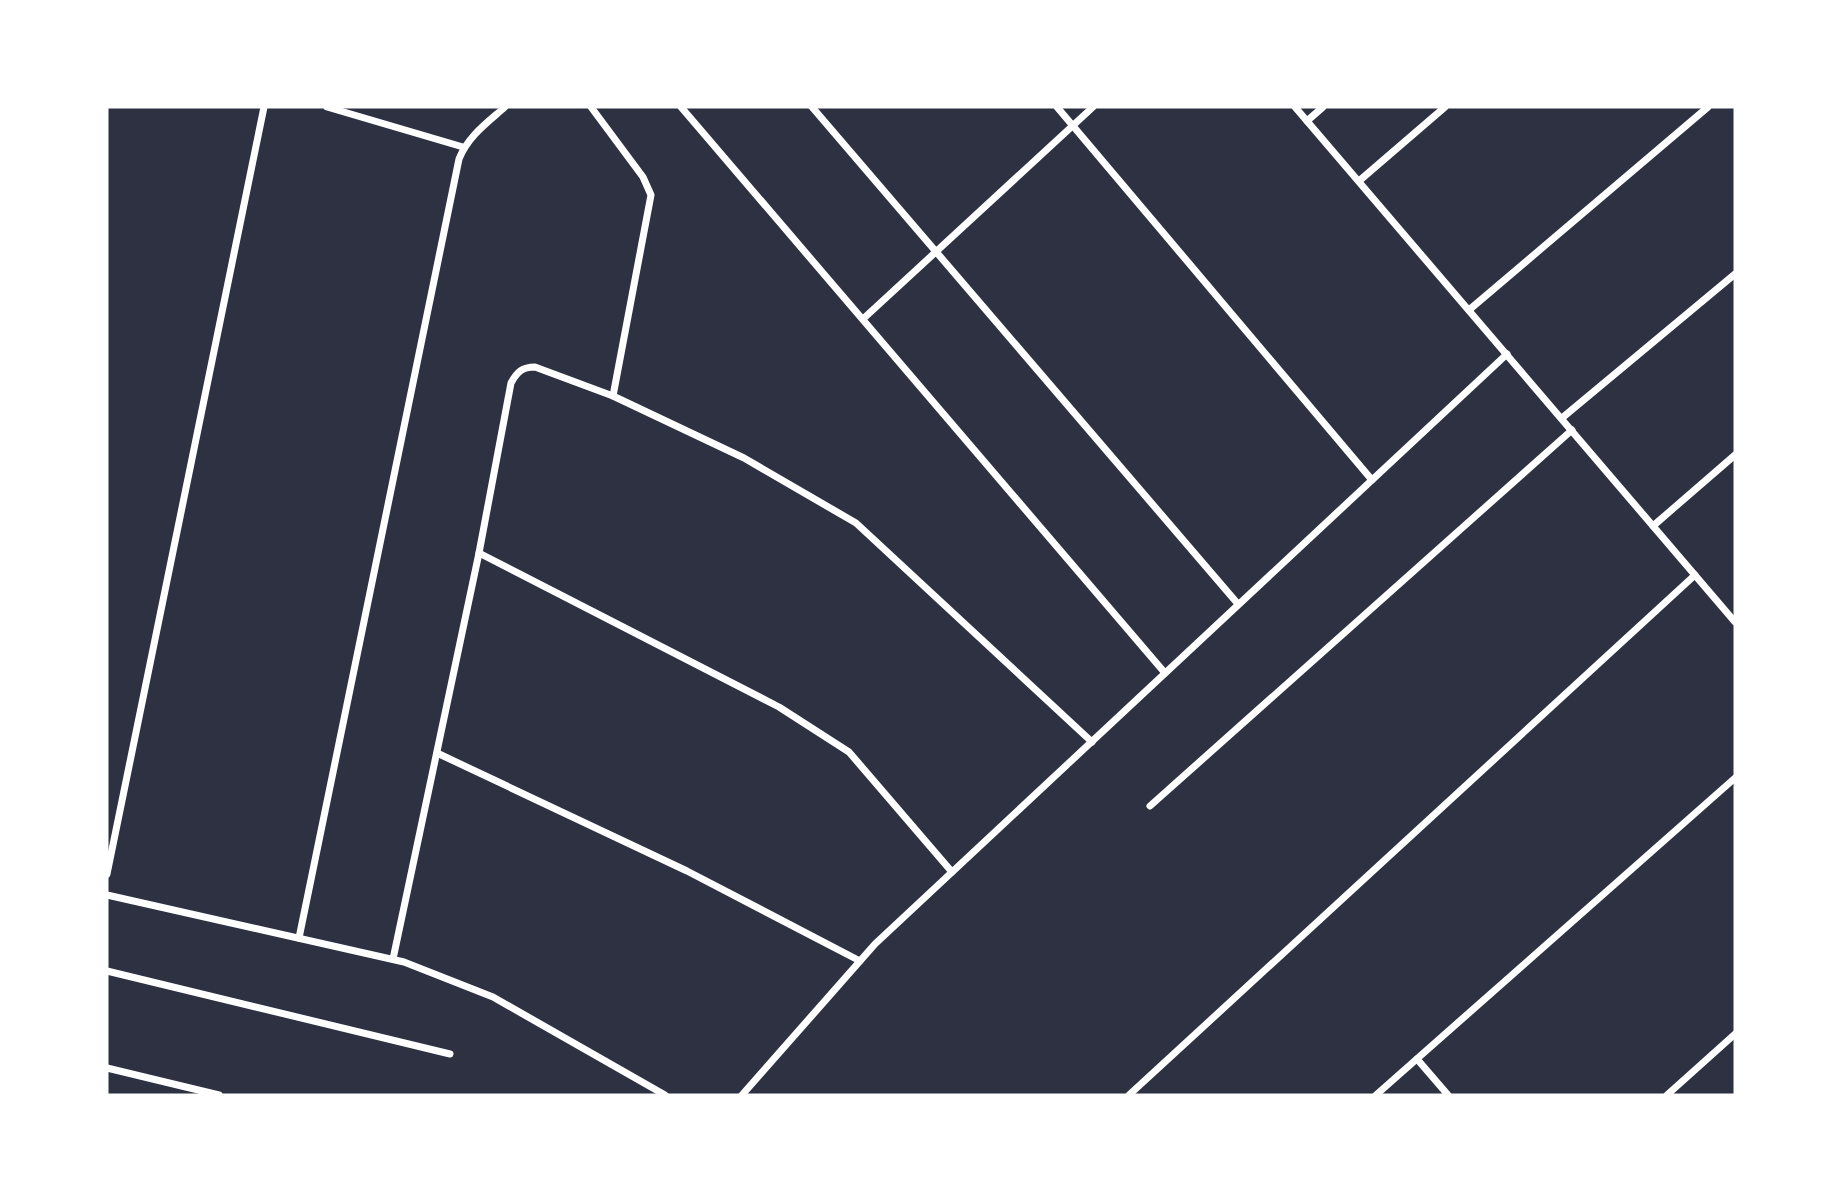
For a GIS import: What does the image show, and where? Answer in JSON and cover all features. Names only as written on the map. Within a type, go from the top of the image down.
[{"type":"street","points":[[107,874],[264,107]]},
{"type":"street","points":[[327,107],[463,147]]},
{"type":"street","points":[[299,938],[458,159],[463,147],[505,107]]},
{"type":"street","points":[[591,107],[643,177],[651,195],[613,396]]},
{"type":"street","points":[[681,107],[1165,673]]},
{"type":"street","points":[[812,107],[1238,604]]},
{"type":"street","points":[[1057,107],[1372,480]]},
{"type":"street","points":[[863,319],[1093,107]]},
{"type":"street","points":[[1296,107],[1735,622]]},
{"type":"street","points":[[1307,121],[1323,107]]},
{"type":"street","points":[[1359,181],[1445,107]]},
{"type":"street","points":[[1469,310],[1708,107]]},
{"type":"street","points":[[1562,418],[1735,274]]},
{"type":"street","points":[[742,1095],[860,961],[951,872],[1507,354]]},
{"type":"street","points":[[393,959],[479,554],[511,383],[525,367],[535,367],[613,396],[744,458],[856,523],[1092,741]]},
{"type":"street","points":[[1150,806],[1572,430]]},
{"type":"street","points":[[1653,526],[1735,455]]},
{"type":"street","points":[[479,554],[779,707],[849,752],[951,872]]},
{"type":"street","points":[[1129,1095],[1695,575]]},
{"type":"street","points":[[437,753],[688,871],[860,961]]},
{"type":"street","points":[[1376,1095],[1735,778]]},
{"type":"street","points":[[107,895],[393,959],[493,997],[665,1095]]},
{"type":"street","points":[[107,971],[450,1055]]},
{"type":"street","points":[[1667,1095],[1735,1034]]},
{"type":"street","points":[[1417,1059],[1448,1095]]},
{"type":"street","points":[[107,1068],[219,1095]]}]
